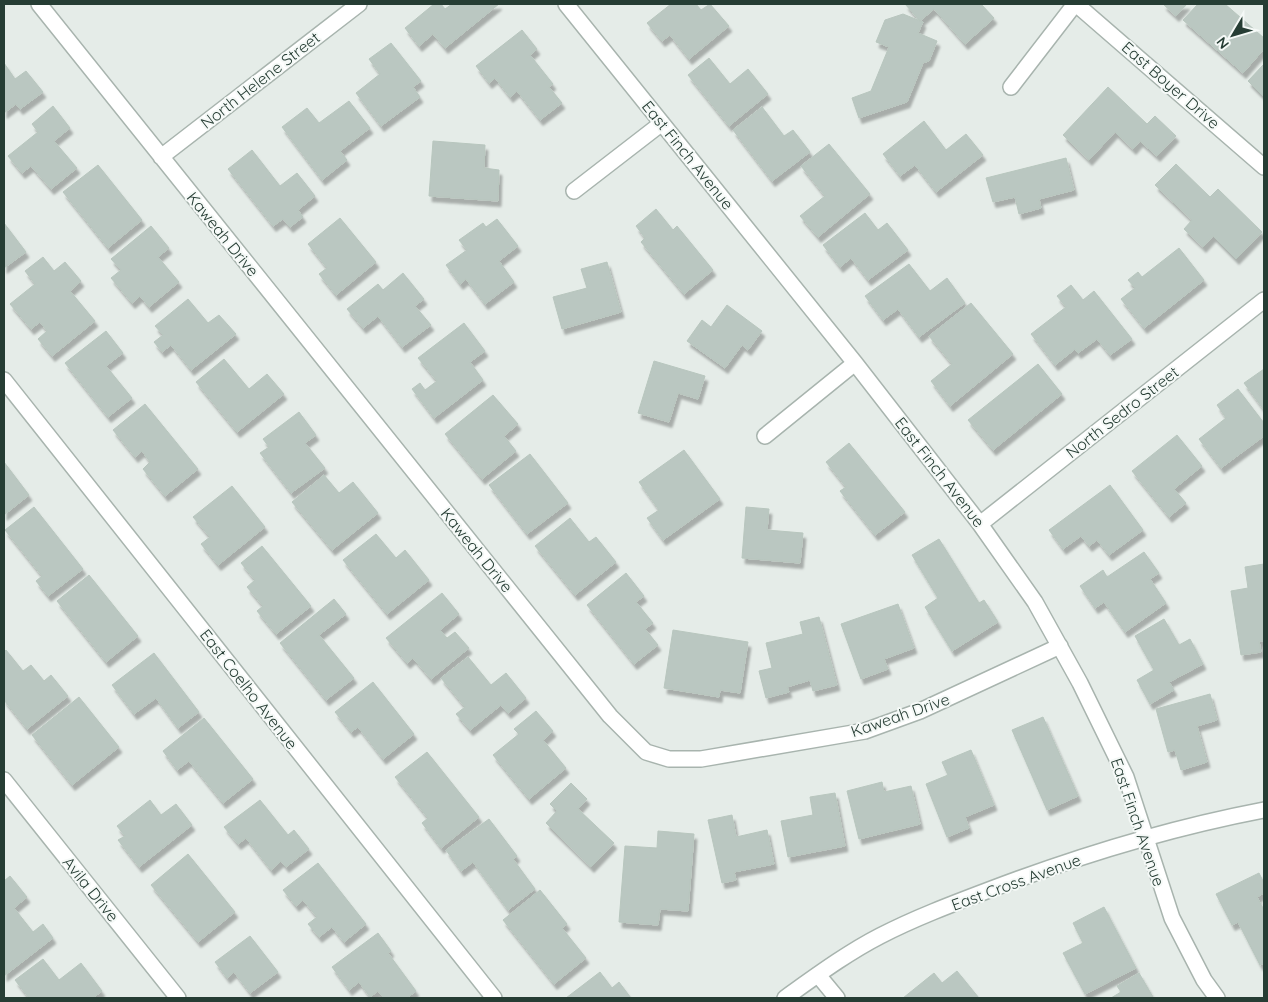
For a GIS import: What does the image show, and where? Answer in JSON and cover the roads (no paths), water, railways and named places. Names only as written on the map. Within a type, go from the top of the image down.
[{"type":"street","name":"Kaweah Drive","points":[[39,4],[610,716],[646,752],[669,759],[701,759],[865,731],[920,711],[1060,646]]},
{"type":"street","name":"North Helene Street","points":[[161,157],[359,4]]},
{"type":"street","name":"East Finch Avenue","points":[[566,4],[855,363],[980,524],[1035,602],[1060,646],[1126,777],[1172,918],[1204,980],[1217,998]]},
{"type":"street","name":"East Boyer Drive","points":[[1011,87],[1076,4],[1264,167]]},
{"type":"street","points":[[574,192],[662,123]]},
{"type":"street","name":"North Sedro Street","points":[[980,524],[1264,300]]},
{"type":"street","points":[[764,436],[855,363]]},
{"type":"street","name":"East Coelho Avenue","points":[[4,380],[489,996]]},
{"type":"street","name":"Avila Drive","points":[[4,780],[178,998]]},
{"type":"street","name":"East Cross Avenue","points":[[786,998],[818,975],[881,936],[956,903],[1046,868],[1147,837],[1202,822],[1264,810]]},
{"type":"street","points":[[818,975],[837,998]]}]
